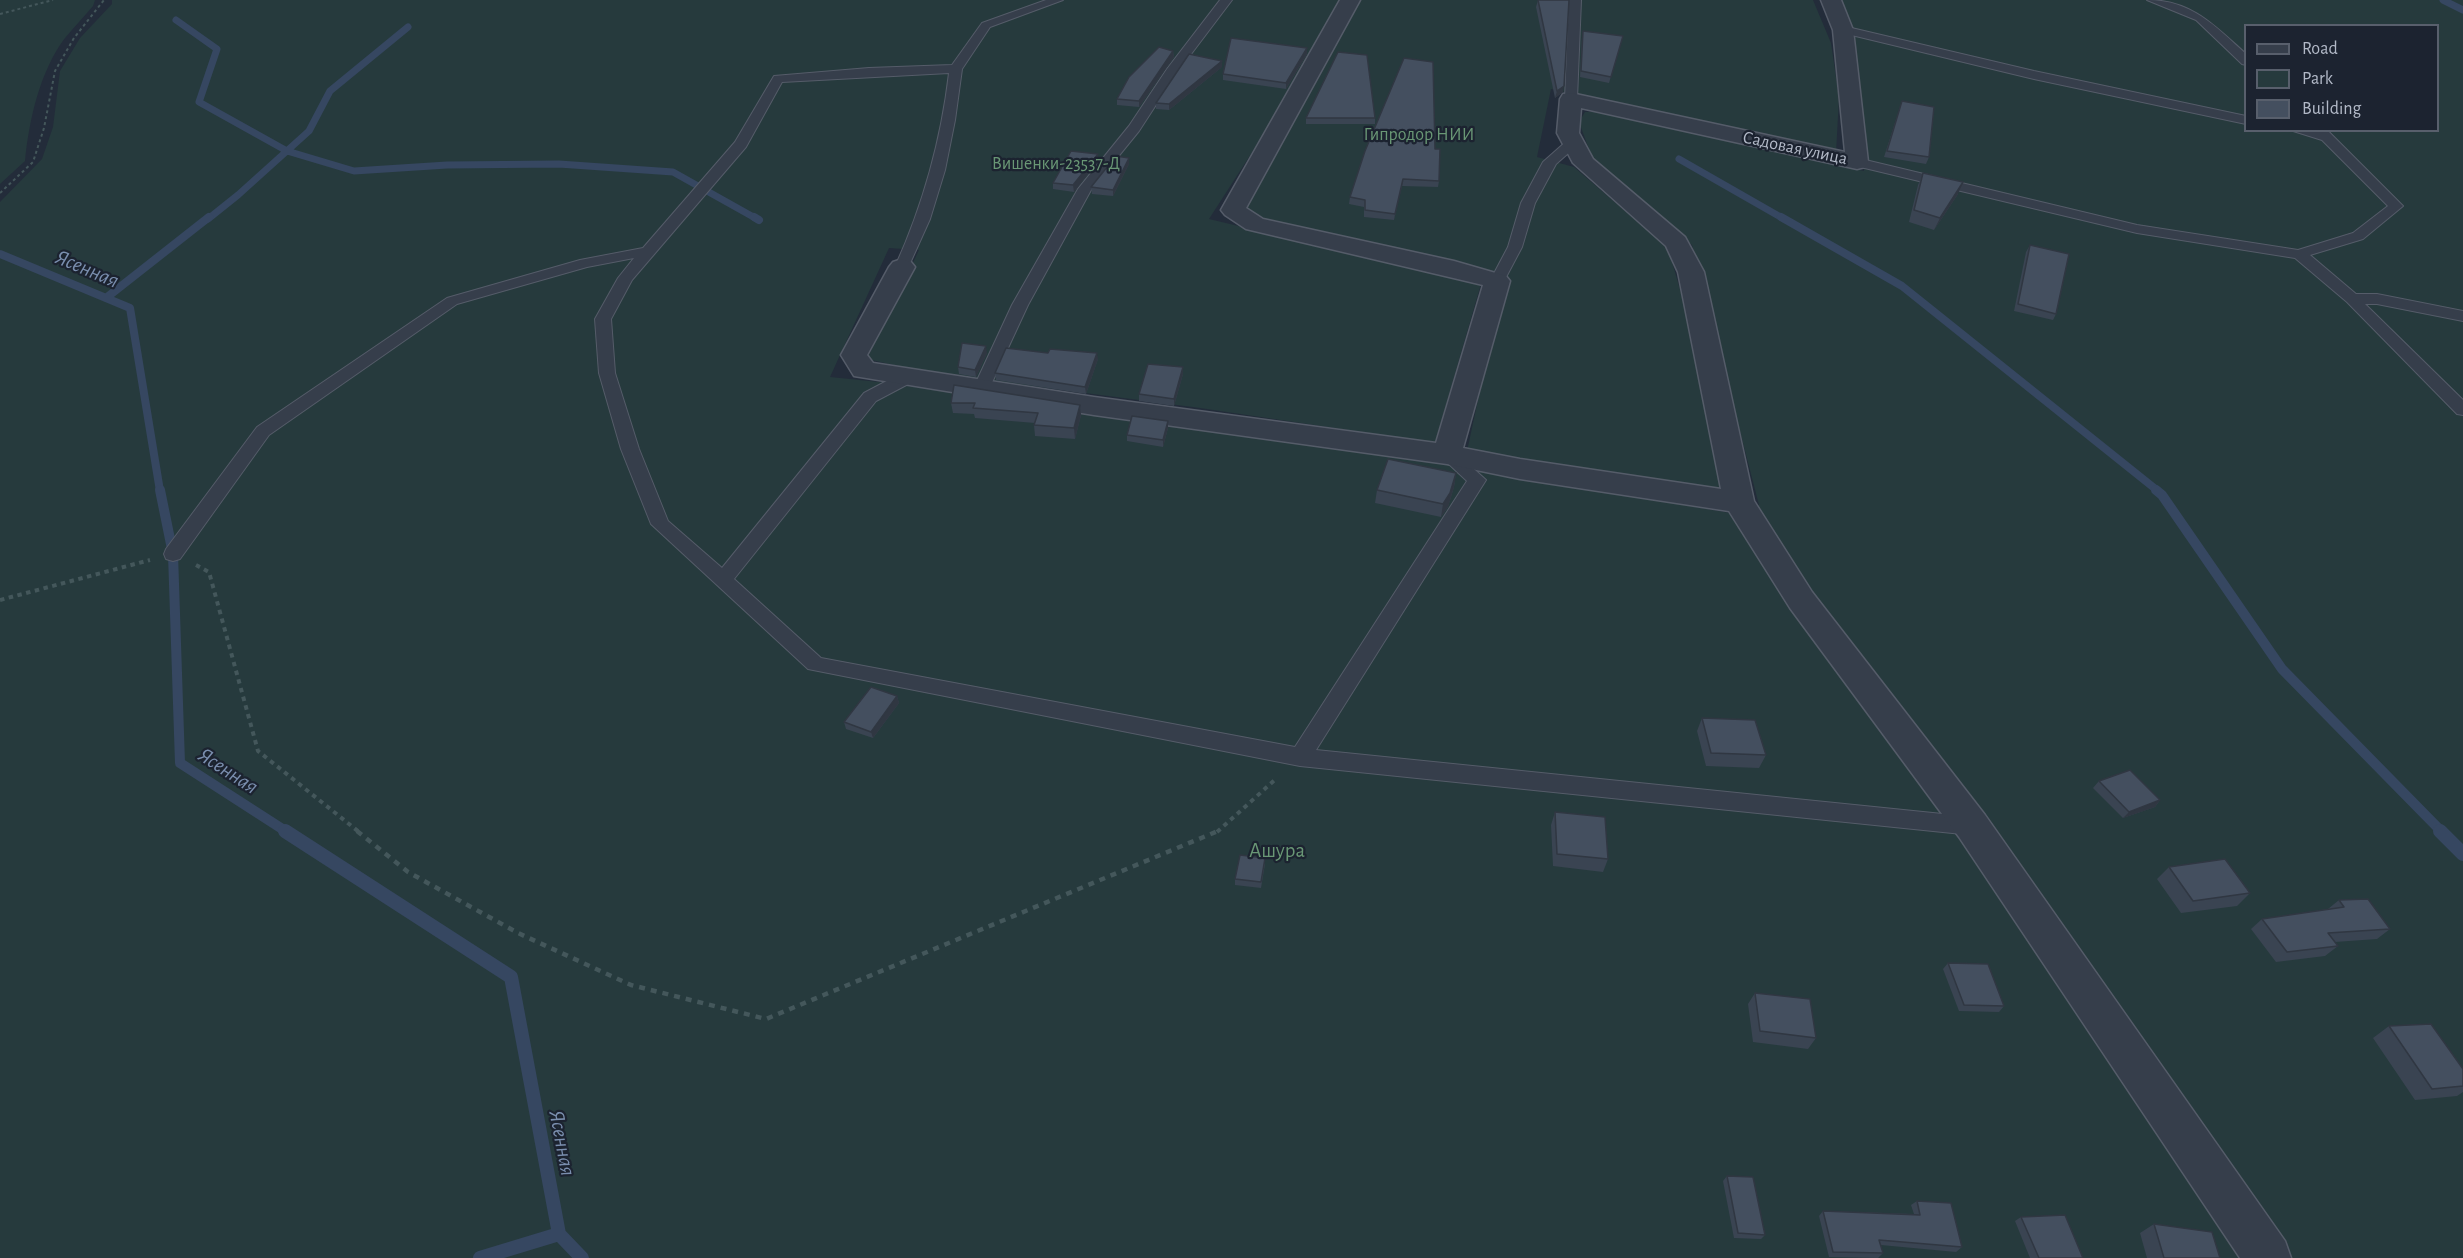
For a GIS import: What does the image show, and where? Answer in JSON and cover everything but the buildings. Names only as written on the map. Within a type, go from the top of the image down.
[{"type":"street","points":[[1350,0],[1233,210],[1255,224],[1454,269],[1497,281],[1447,454]]},
{"type":"street","name":"Садовая улица","points":[[1571,99],[1857,162],[1843,30],[1831,0]]},
{"type":"street","points":[[1571,99],[1568,133],[1584,163],[1676,242],[1691,272],[1739,502],[1801,600],[1972,826],[2268,1258]]},
{"type":"street","points":[[902,267],[854,355],[864,370],[981,389],[1447,454],[1520,469],[1739,502]]},
{"type":"lane","points":[[902,267],[920,230],[940,170],[951,118],[956,69],[986,25],[1057,0]]},
{"type":"lane","points":[[981,389],[1020,305],[1085,189],[1134,128],[1171,72],[1226,0]]},
{"type":"lane","points":[[1571,99],[1575,0]]},
{"type":"lane","points":[[2153,0],[2200,18],[2244,59]]},
{"type":"lane","points":[[1843,30],[2034,75],[2244,120]]},
{"type":"lane","points":[[956,69],[869,72],[778,79],[741,144],[625,278],[603,319],[607,373],[630,449],[660,524],[815,664],[1300,757],[1972,826]]},
{"type":"lane","points":[[1857,162],[2137,229],[2299,254],[2358,236],[2396,207],[2323,134]]},
{"type":"lane","points":[[1497,281],[1515,247],[1528,203],[1550,162],[1574,142]]},
{"type":"lane","points":[[173,554],[263,431],[452,301],[585,263],[648,251]]},
{"type":"lane","points":[[2299,254],[2352,299],[2463,410]]},
{"type":"lane","points":[[2352,299],[2377,299],[2463,316]]},
{"type":"lane","points":[[723,580],[870,398],[906,378]]},
{"type":"lane","points":[[1300,757],[1477,480],[1447,454]]},
{"type":"path","points":[[0,14],[52,0]]},
{"type":"path","points":[[0,193],[33,162],[44,128],[55,71],[74,38],[104,0]]},
{"type":"path","points":[[0,600],[173,554],[209,572],[258,751],[408,872],[518,933],[631,985],[766,1019],[1216,834],[1300,757]]},
{"type":"green space","points":[[0,0],[95,0],[93,6],[56,51],[42,81],[29,129],[25,161],[0,184]]},
{"type":"green space","points":[[112,0],[1343,0],[1291,92],[1209,219],[1481,284],[1435,443],[1200,408],[925,372],[867,359],[919,250],[889,248],[830,377],[879,382],[1431,461],[1730,513],[1759,505],[1692,245],[1594,163],[1579,122],[1585,112],[1606,111],[1864,171],[1851,40],[1835,0],[2463,0],[2463,1258],[0,1258],[0,202],[42,159],[53,127],[60,71],[80,38],[112,4]]},
{"type":"green space","name":"Гипродор НИИ","points":[[1358,0],[1813,0],[1831,43],[1839,98],[1836,153],[1551,89],[1537,157],[1574,167],[1668,248],[1688,317],[1726,492],[1467,451],[1505,275],[1262,219],[1243,208]]},
{"type":"waterway","points":[[2443,0],[2463,10]]},
{"type":"waterway","points":[[176,20],[217,49],[199,102],[287,151]]},
{"type":"waterway","points":[[287,151],[309,131],[330,91],[408,27]]},
{"type":"waterway","points":[[208,219],[287,151]]},
{"type":"waterway","points":[[287,151],[354,171],[447,165],[559,164],[673,172],[757,219]]},
{"type":"waterway","points":[[1679,159],[1784,219]]},
{"type":"waterway","points":[[106,298],[209,217]]},
{"type":"waterway","points":[[754,217],[759,220]]},
{"type":"waterway","points":[[1781,217],[1902,286],[2158,491]]},
{"type":"waterway","name":"Ясенная","points":[[0,254],[130,308],[160,491]]},
{"type":"waterway","name":"Ясенная","points":[[160,490],[173,554],[180,763],[287,832]]},
{"type":"waterway","points":[[2156,490],[2162,495],[2282,669],[2442,832]]},
{"type":"waterway","name":"Ясенная","points":[[285,831],[511,977],[559,1234]]},
{"type":"waterway","points":[[2440,831],[2463,854]]},
{"type":"waterway","points":[[480,1258],[559,1234]]},
{"type":"waterway","name":"Ясенная","points":[[559,1234],[582,1258]]},
{"type":"park label","name":"Вишенки-23537-Д","points":[[1056,164]]},
{"type":"park label","name":"Ашура","points":[[1277,851]]}]
